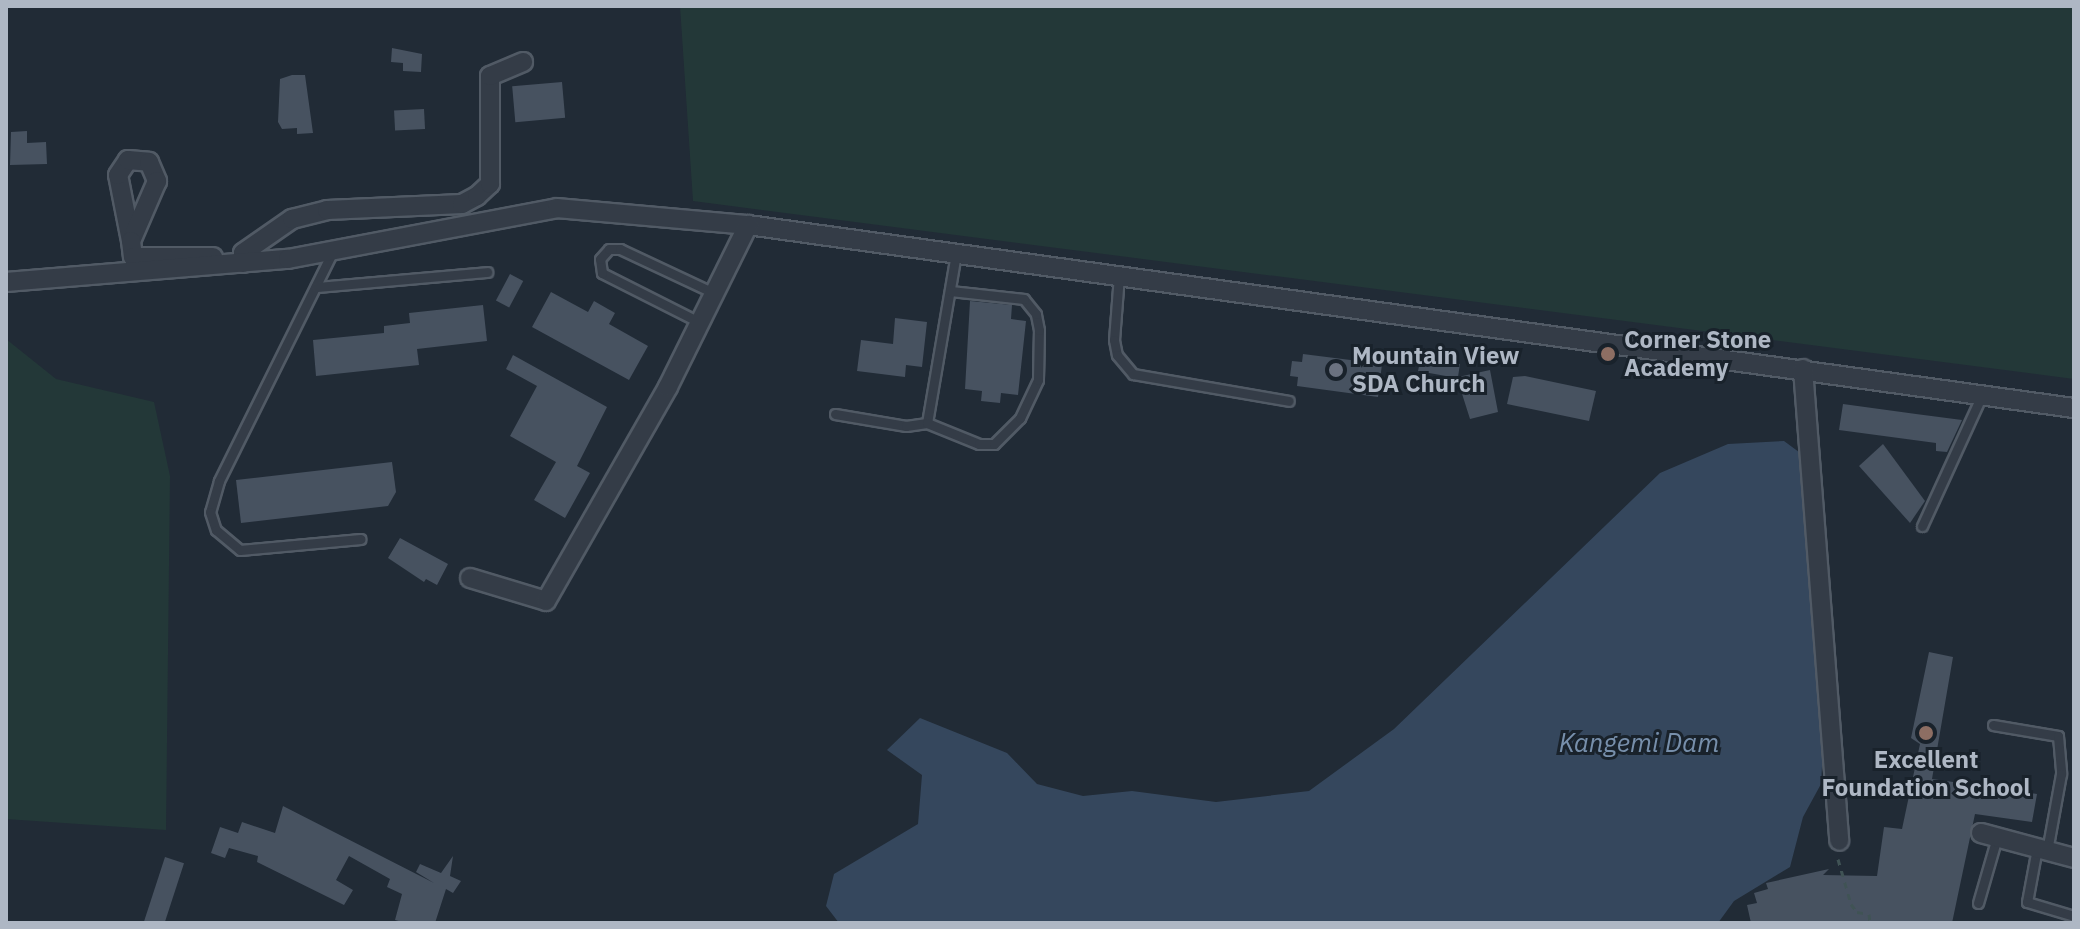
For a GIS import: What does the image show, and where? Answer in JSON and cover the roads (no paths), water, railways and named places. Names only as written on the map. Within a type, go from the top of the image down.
[{"type":"street","points":[[131,241],[133,257],[243,258],[292,219],[316,213],[462,204],[490,184],[490,76],[523,62]]},
{"type":"street","points":[[6,282],[333,251],[557,208],[748,225],[2074,408]]},
{"type":"street","points":[[470,578],[546,601],[701,323],[748,225]]},
{"type":"street","points":[[1803,369],[1839,841]]},
{"type":"street","points":[[1989,835],[2074,858]]},
{"type":"lane","points":[[701,323],[602,273],[600,259],[609,249],[620,249],[716,294]]},
{"type":"lane","points":[[333,251],[219,481],[210,512],[216,530],[240,550],[360,539]]},
{"type":"lane","points":[[927,423],[956,253]]},
{"type":"lane","points":[[316,287],[487,272]]},
{"type":"lane","points":[[1119,275],[1114,340],[1117,355],[1133,374],[1289,401]]},
{"type":"lane","points":[[835,414],[906,426],[927,423],[979,444],[994,444],[1020,418],[1038,380],[1039,330],[1036,314],[1024,299],[950,291]]},
{"type":"lane","points":[[1922,526],[1982,395]]},
{"type":"lane","points":[[1993,725],[2058,736],[2061,774],[2027,902],[2074,916]]},
{"type":"lane","points":[[1978,903],[1989,835]]},
{"type":"water","name":"Kangemi Dam","points":[[1784,441],[1803,455],[1826,695],[1821,784],[1803,817],[1790,867],[1734,901],[1718,923],[839,923],[826,906],[834,874],[918,824],[922,775],[887,750],[920,718],[1007,753],[1037,784],[1083,796],[1132,791],[1216,802],[1309,791],[1394,729],[1660,473],[1728,444]]},
{"type":"place","name":"Corner Stone Academy","points":[[1608,354]]},
{"type":"place","name":"Mountain View SDA Church","points":[[1336,370]]},
{"type":"place","name":"Excellent Foundation School","points":[[1926,733]]}]
